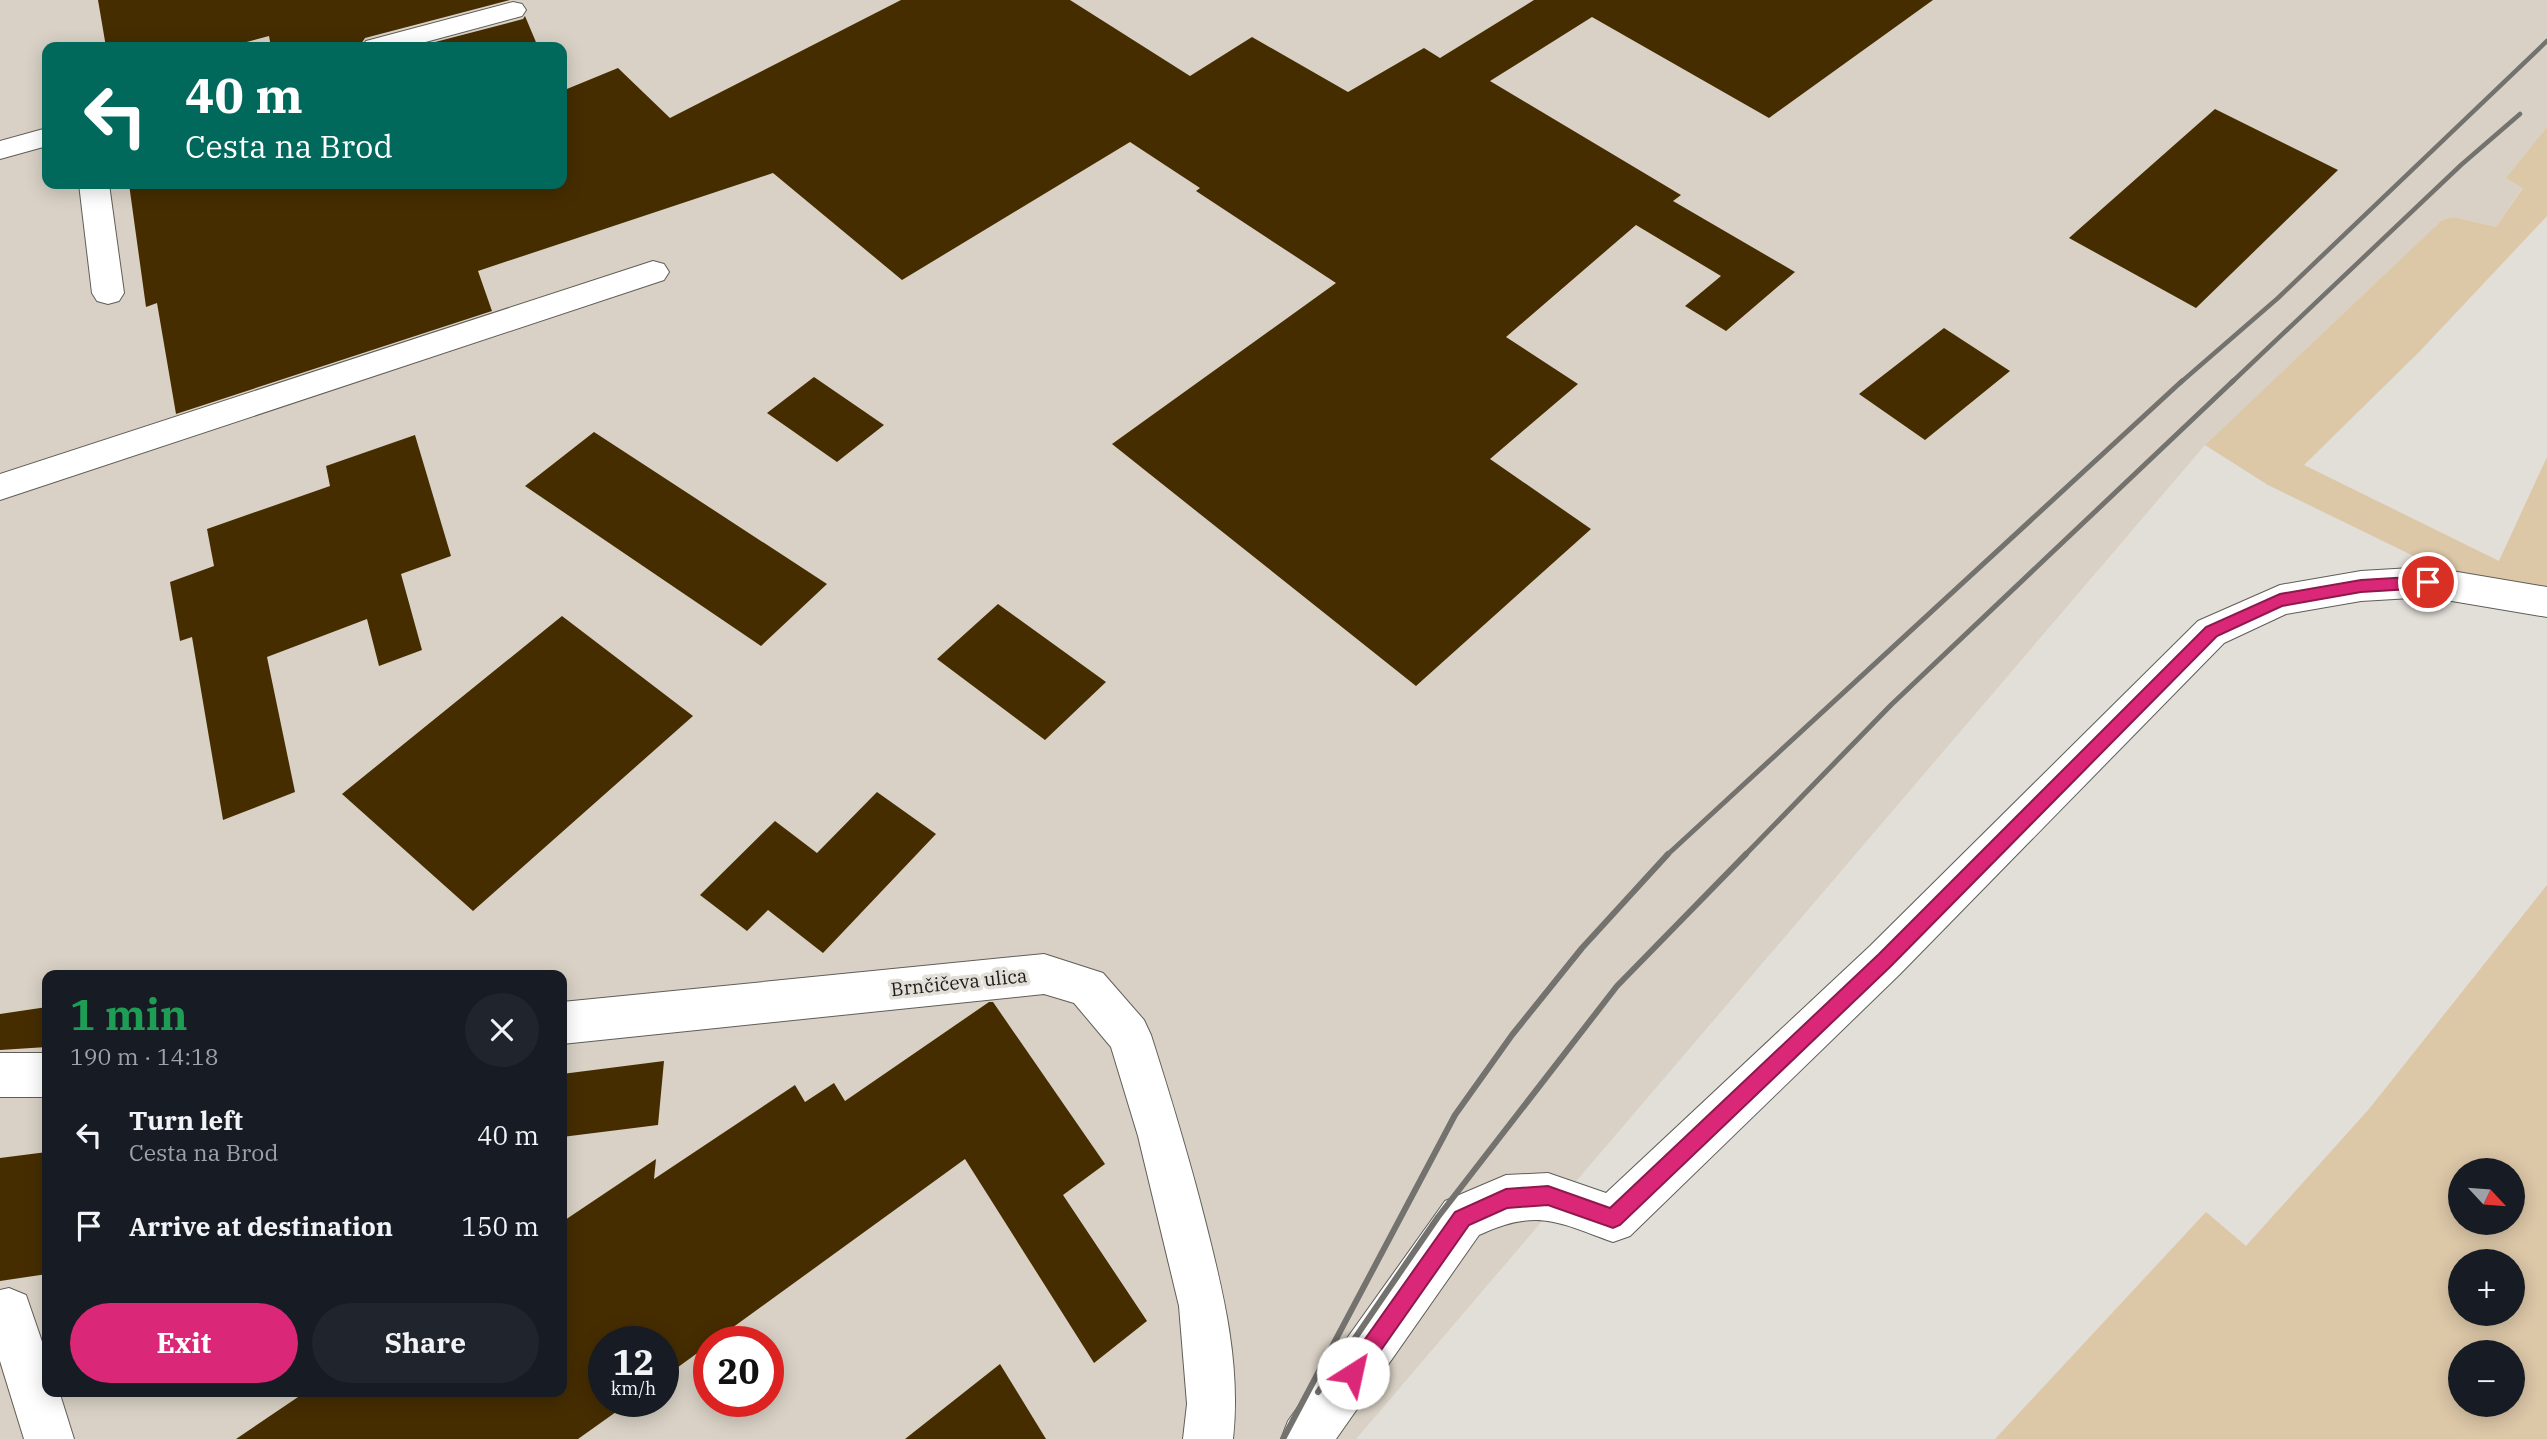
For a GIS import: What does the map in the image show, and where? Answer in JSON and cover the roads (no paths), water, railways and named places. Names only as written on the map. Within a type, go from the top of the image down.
[{"type":"street","points":[[395,42],[513,10]]},
{"type":"street","points":[[0,150],[42,138]]},
{"type":"street","points":[[95,189],[108,293]]},
{"type":"street","points":[[0,487],[653,272]]},
{"type":"street","points":[[1306,1439],[1462,1218],[1506,1198],[1548,1196],[1613,1219],[1885,960],[2211,632],[2280,600],[2361,586],[2428,582],[2547,602]]},
{"type":"street","name":"Brnčičeva ulica","points":[[567,1022],[1044,974],[1088,987],[1129,1035],[1161,1136],[1203,1306],[1212,1404],[1208,1439]]},
{"type":"street","points":[[0,1075],[42,1075]]},
{"type":"street","points":[[0,1314],[9,1312],[49,1439]]},
{"type":"railway","points":[[2180,383],[2278,298],[2547,41]]},
{"type":"railway","points":[[2231,383],[2461,165],[2520,114]]},
{"type":"railway","points":[[1667,855],[2182,381]]},
{"type":"railway","points":[[1744,856],[1891,705],[2233,381]]},
{"type":"railway","points":[[1318,1392],[1438,1217],[1617,986],[1746,854]]},
{"type":"railway","points":[[1283,1439],[1455,1115],[1512,1035],[1582,948],[1667,855]]}]
